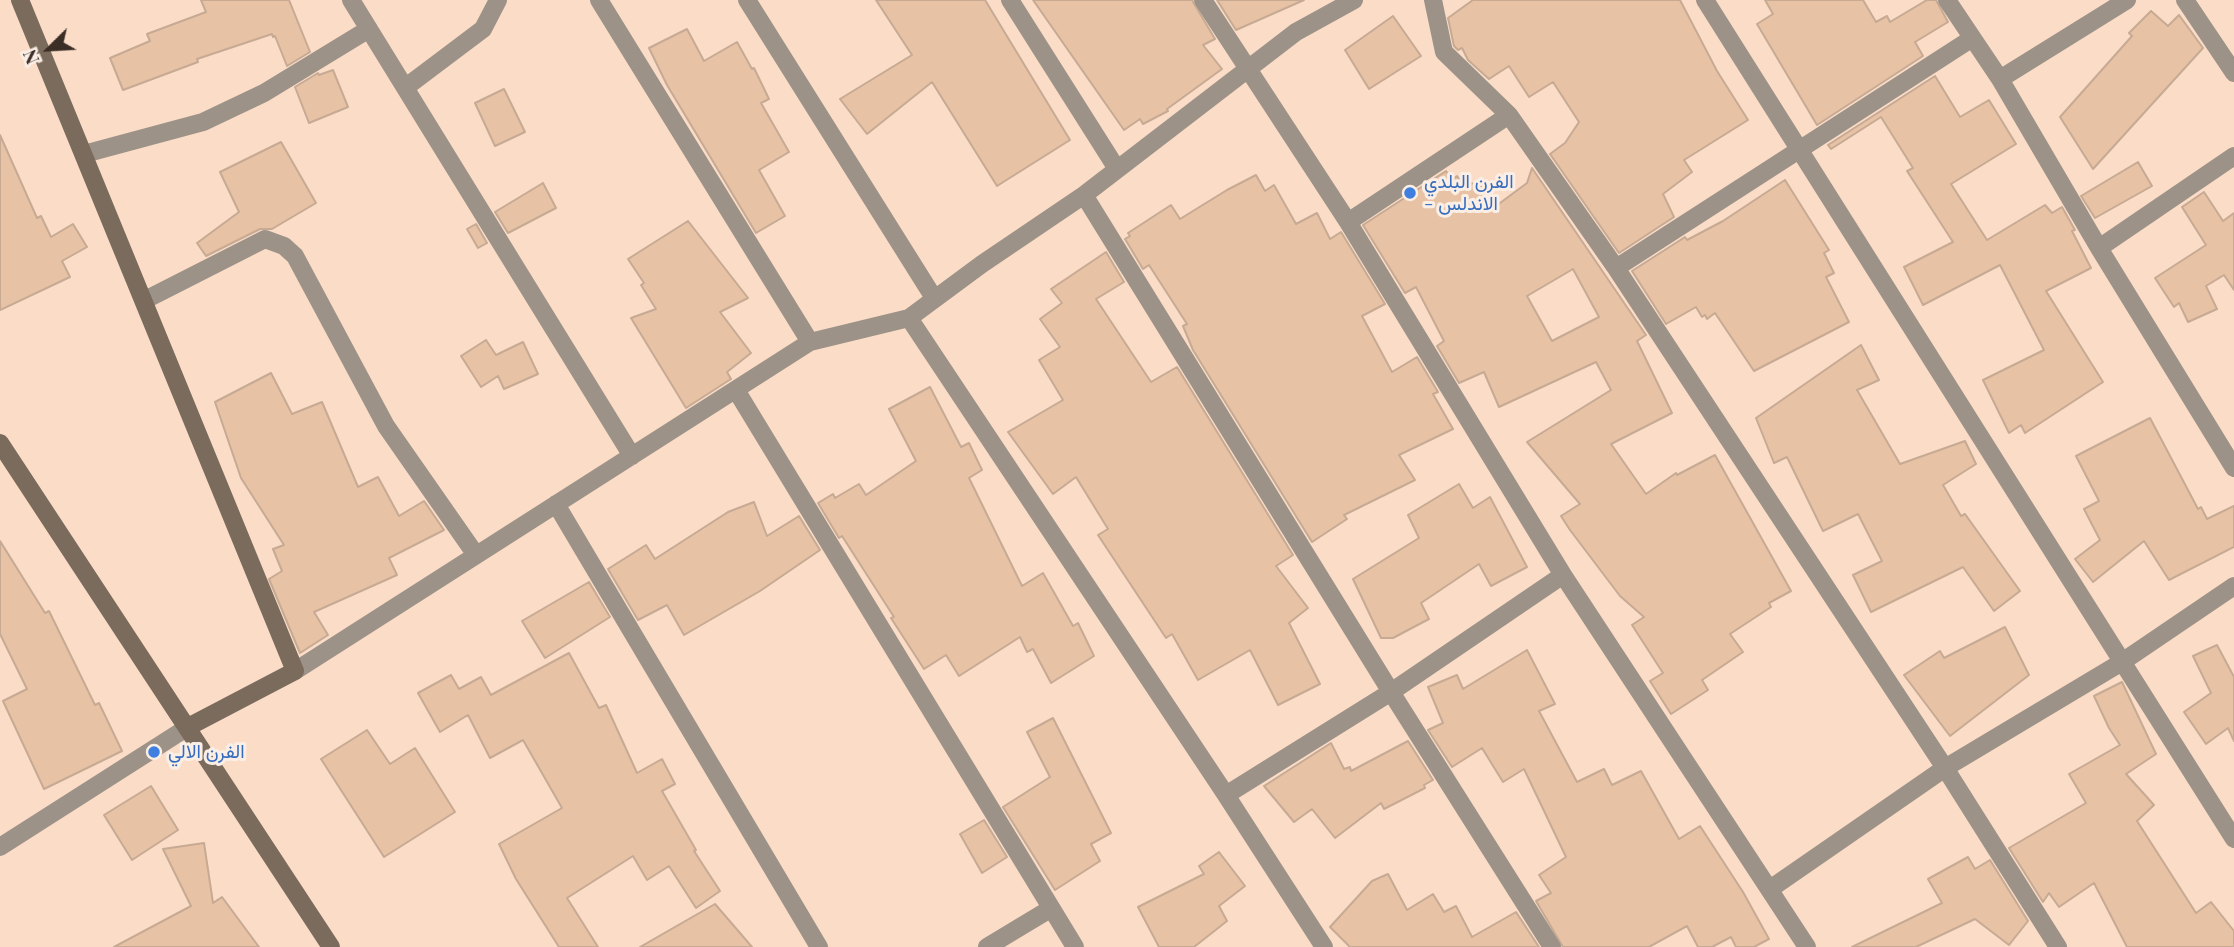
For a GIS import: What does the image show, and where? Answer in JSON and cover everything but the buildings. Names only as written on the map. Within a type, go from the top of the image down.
[{"type":"street","points":[[20,0],[295,671]]},
{"type":"street","points":[[351,0],[632,456]]},
{"type":"street","points":[[406,87],[482,29],[498,0]]},
{"type":"street","points":[[599,0],[810,342]]},
{"type":"street","points":[[747,0],[934,298]]},
{"type":"street","points":[[1010,0],[1117,169]]},
{"type":"street","points":[[1203,0],[1349,222],[1563,575],[1807,947]]},
{"type":"street","points":[[0,847],[188,727],[295,671],[810,342],[909,318],[1084,195],[1296,32],[1354,0]]},
{"type":"street","points":[[1433,0],[1444,52],[1509,115],[1616,268],[1945,768],[2058,947]]},
{"type":"street","points":[[1705,0],[2234,839]]},
{"type":"street","points":[[1947,0],[2000,79],[2099,248],[2234,468]]},
{"type":"street","points":[[2000,79],[2127,0]]},
{"type":"street","points":[[2185,0],[2234,73]]},
{"type":"street","points":[[84,154],[203,122],[264,93],[369,29]]},
{"type":"street","points":[[1616,268],[1971,39]]},
{"type":"street","points":[[1349,222],[1509,115]]},
{"type":"street","points":[[2099,248],[2234,156]]},
{"type":"street","points":[[1084,195],[1552,947]]},
{"type":"street","points":[[145,300],[265,239],[284,246],[295,256],[386,426],[476,555]]},
{"type":"street","points":[[909,318],[1324,947]]},
{"type":"street","points":[[736,390],[1075,947]]},
{"type":"street","points":[[0,443],[331,947]]},
{"type":"street","points":[[556,504],[819,947]]},
{"type":"street","points":[[1226,795],[1391,692],[1563,575]]},
{"type":"street","points":[[1770,889],[1945,768],[2122,662],[2234,586]]},
{"type":"street","points":[[987,947],[1050,909]]},
{"type":"place","name":"الفرن البلدي - الاندلس","points":[[1410,193]]},
{"type":"place","name":"الفرن الالي","points":[[154,752]]}]
